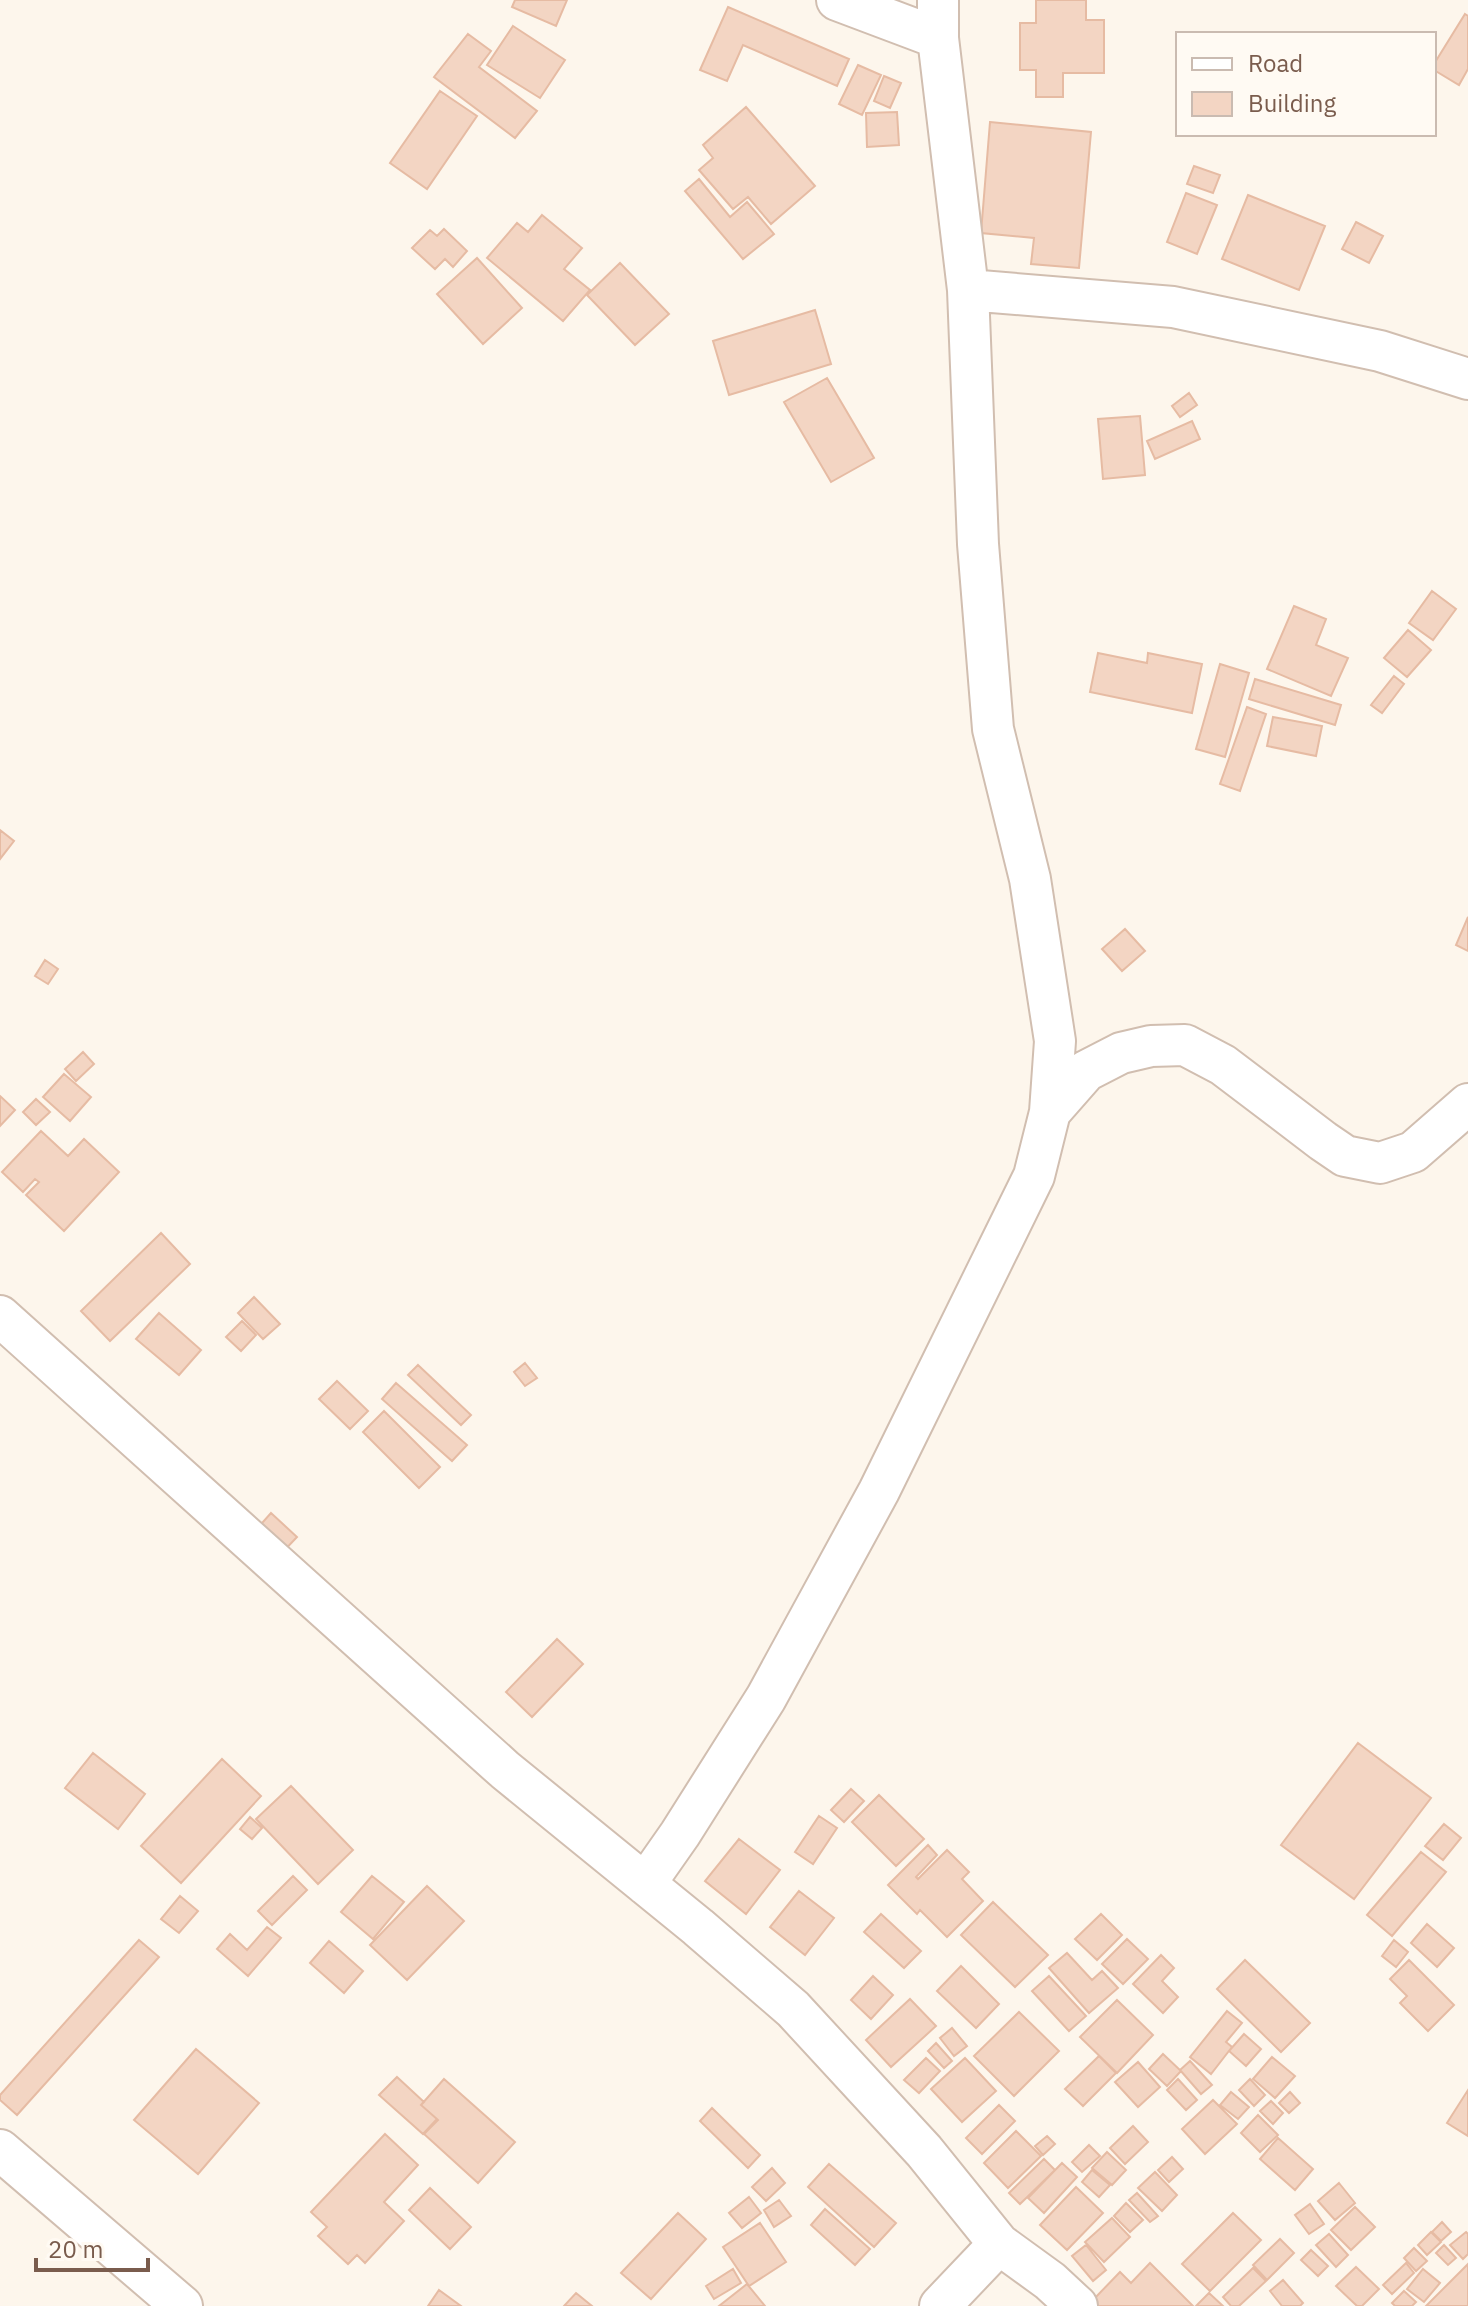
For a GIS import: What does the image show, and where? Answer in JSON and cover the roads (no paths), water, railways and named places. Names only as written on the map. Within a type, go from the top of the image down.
[{"type":"street","points":[[645,1884],[766,1698],[879,1491],[1034,1176],[1050,1112],[1055,1041],[1053,1026],[1030,879],[993,729],[978,544],[968,290],[938,19],[837,0]]},
{"type":"street","points":[[968,290],[1173,307],[1380,351],[1468,379]]},
{"type":"street","points":[[1050,1112],[1086,1071],[1121,1053],[1151,1046],[1185,1045],[1223,1065],[1345,1156],[1380,1163],[1413,1152],[1468,1104]]},
{"type":"street","points":[[0,1316],[505,1770],[698,1927],[793,2009],[924,2151],[999,2244],[1050,2281],[1077,2306]]},
{"type":"street","points":[[6,2168],[182,2306]]},
{"type":"street","points":[[940,2306],[999,2244]]}]
